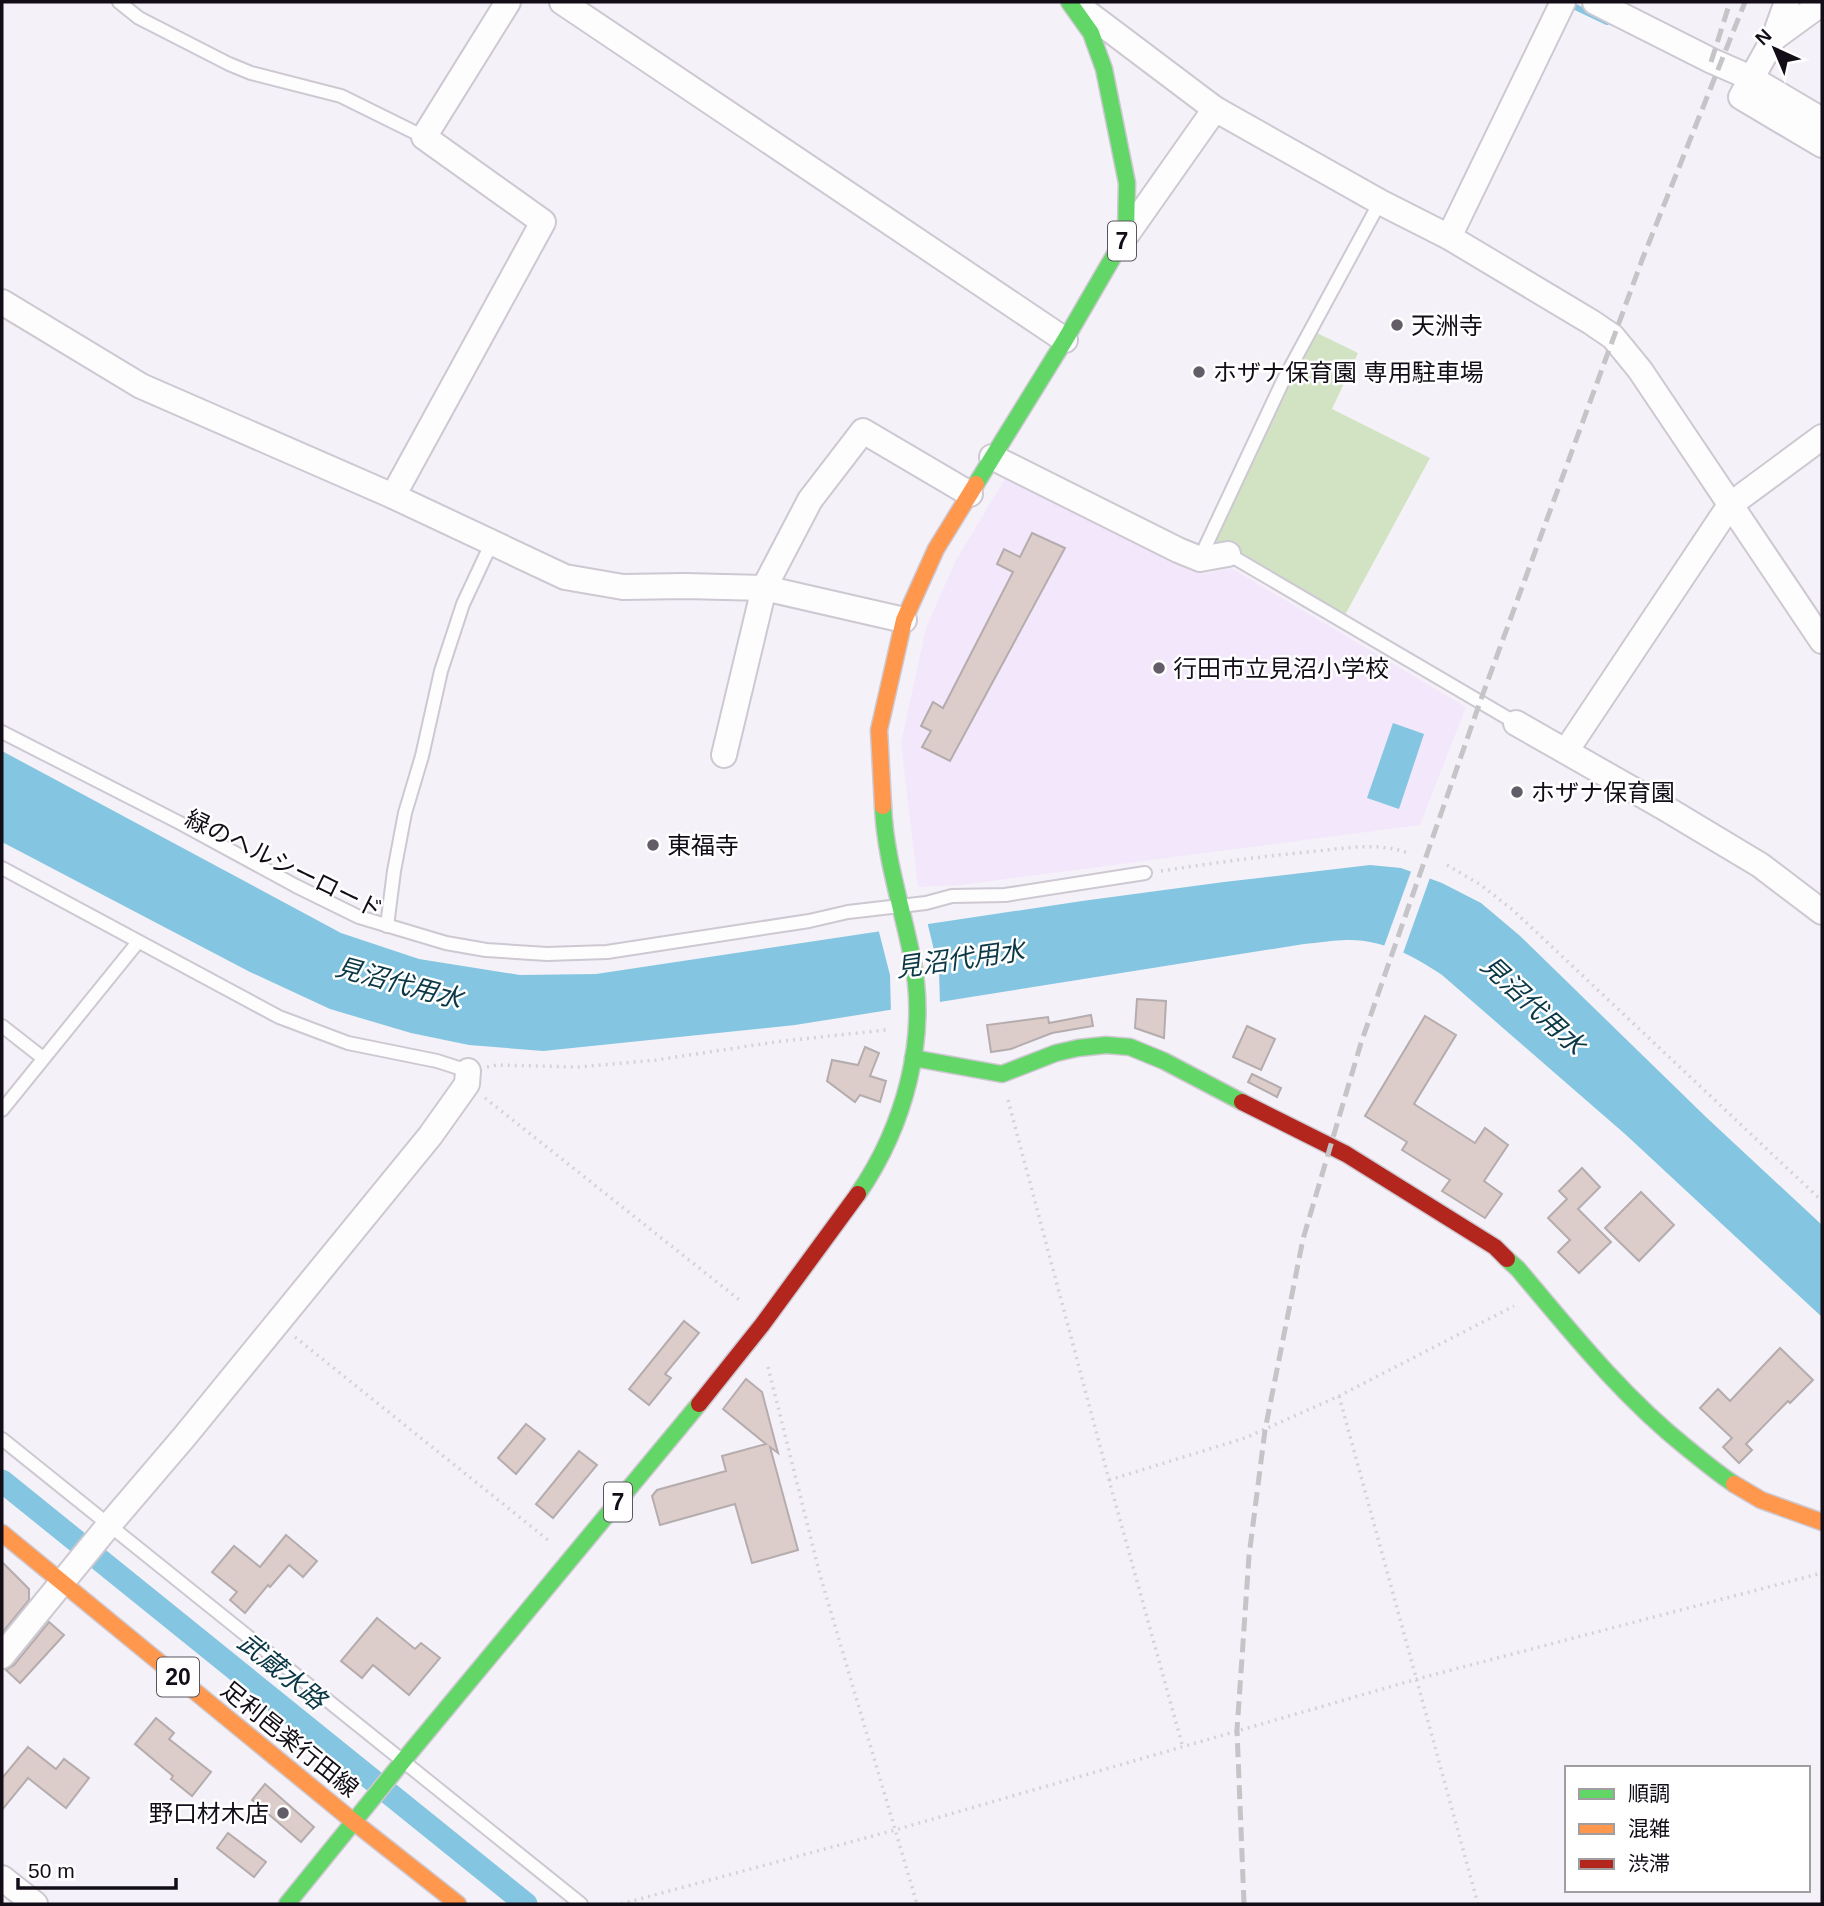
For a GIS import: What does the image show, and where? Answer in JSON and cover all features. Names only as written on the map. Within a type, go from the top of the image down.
[{"type":"main road","name":"7","points":[[287,1904],[749,1342],[871,1175],[887,1144],[906,1093],[917,1025],[913,960],[888,854],[883,815],[879,730],[904,620],[936,549],[1065,340],[1126,235],[1128,183],[1104,69],[1091,33],[1072,2]]},
{"type":"main road","points":[[913,1058],[1002,1074],[1056,1053],[1078,1048],[1118,1045],[1148,1053],[1273,1119],[1315,1137],[1495,1247],[1518,1269],[1624,1391],[1668,1433],[1721,1476],[1751,1495],[1822,1522]]},
{"type":"main road","name":"足利邑楽行田線","points":[[2,1533],[68,1575],[354,1822],[458,1904]]},
{"type":"street","points":[[393,496],[543,222],[424,137],[508,2]]},
{"type":"street","points":[[562,2],[1065,340]]},
{"type":"street","points":[[1072,2],[1215,109],[1380,202],[1449,237],[1613,337],[1640,370],[1822,641]]},
{"type":"street","points":[[1449,237],[1563,2]]},
{"type":"street","points":[[1595,2],[1751,78],[1822,120]]},
{"type":"street","points":[[1787,2],[1774,37],[1741,97],[1822,145]]},
{"type":"street","points":[[1774,37],[1822,3]]},
{"type":"street","points":[[1126,235],[1215,109]]},
{"type":"street","points":[[2,302],[141,386],[393,496],[565,578],[623,587],[764,588],[904,620]]},
{"type":"street","points":[[724,755],[764,588],[810,500],[863,432],[970,494]]},
{"type":"street","points":[[1566,751],[1730,505],[1822,437]]},
{"type":"street","points":[[992,457],[1178,550],[1200,559],[1228,554]]},
{"type":"street","points":[[1516,723],[1760,865],[1822,912]]},
{"type":"street","points":[[2,1656],[430,1136],[468,1077]]},
{"type":"street","points":[[2,1878],[35,1904]]},
{"type":"lane","points":[[119,2],[139,18],[229,64],[251,73],[341,96],[424,137]]},
{"type":"lane","points":[[1200,559],[1283,381],[1380,202]]},
{"type":"lane","points":[[387,926],[405,813],[422,756],[441,671],[463,604],[492,542]]},
{"type":"lane","points":[[1228,554],[1516,723]]},
{"type":"lane","points":[[2,732],[359,917],[422,937],[466,947],[525,953],[607,952],[809,921],[848,912],[901,910],[952,896],[1005,895],[1145,873]]},
{"type":"lane","points":[[2,868],[279,1017],[348,1043],[437,1061],[468,1077]]},
{"type":"lane","points":[[2,1110],[138,942]]},
{"type":"lane","points":[[2,1026],[43,1058]]},
{"type":"lane","points":[[2,1438],[107,1527],[581,1904]]},
{"type":"path","points":[[1145,873],[1257,856],[1370,846],[1391,847],[1408,853]]},
{"type":"path","points":[[1447,865],[1514,911],[1822,1201]]},
{"type":"path","points":[[765,1320],[468,1077],[497,1065],[579,1067],[643,1062],[917,1025]]},
{"type":"path","points":[[1002,1074],[1109,1480],[1183,1745]]},
{"type":"path","points":[[1109,1480],[1245,1438],[1339,1396],[1539,1293]]},
{"type":"path","points":[[276,1323],[548,1540]]},
{"type":"path","points":[[749,1342],[766,1359],[820,1575],[917,1904]]},
{"type":"path","points":[[1339,1396],[1478,1904]]},
{"type":"path","points":[[621,1904],[895,1830],[1417,1679],[1822,1573]]},
{"type":"shaded area","name":"行田市立見沼小学校","points":[[1005,479],[1204,574],[1231,568],[1466,707],[1420,825],[961,885],[918,887],[901,743],[926,628],[956,560]]},
{"type":"green space","points":[[1317,333],[1358,353],[1332,409],[1430,458],[1345,615],[1216,541],[1287,382]]},
{"type":"water","points":[[1393,723],[1424,734],[1399,809],[1367,798]]},
{"type":"water","name":"見沼代用水","points":[[2,751],[341,933],[419,959],[520,975],[596,974],[1224,882],[1370,865],[1401,868],[1442,883],[1481,903],[1519,935],[1707,1118],[1822,1225],[1822,1317],[1625,1134],[1442,975],[1409,955],[1373,942],[1347,940],[1304,944],[795,1025],[543,1051],[469,1045],[411,1033],[330,1009],[250,972],[2,842]]},
{"type":"pier","points":[[1412,869],[1431,875],[1402,956],[1383,949]]},
{"type":"pier","points":[[927,921],[939,971],[940,1005],[891,1013],[890,975],[878,928]]},
{"type":"building","points":[[1032,533],[1065,548],[950,761],[922,747],[931,731],[921,726],[933,702],[943,708],[1013,572],[997,564],[1004,549],[1020,557]]},
{"type":"building","points":[[1137,999],[1166,1001],[1164,1038],[1135,1028]]},
{"type":"building","points":[[1091,1015],[1093,1026],[1052,1033],[1011,1049],[991,1052],[987,1025],[1048,1017],[1049,1023]]},
{"type":"building","points":[[1425,1016],[1456,1035],[1414,1104],[1475,1143],[1485,1128],[1508,1145],[1484,1181],[1502,1194],[1485,1218],[1442,1191],[1450,1180],[1402,1150],[1407,1142],[1365,1116]]},
{"type":"building","points":[[1247,1026],[1275,1039],[1261,1070],[1233,1057]]},
{"type":"building","points":[[865,1047],[879,1053],[870,1076],[886,1081],[880,1102],[860,1095],[855,1102],[827,1081],[832,1060],[858,1065]]},
{"type":"building","points":[[1252,1074],[1281,1088],[1277,1097],[1248,1082]]},
{"type":"building","points":[[1582,1168],[1600,1187],[1578,1209],[1611,1242],[1579,1273],[1558,1252],[1570,1240],[1548,1218],[1567,1199],[1559,1191]]},
{"type":"building","points":[[1641,1192],[1674,1225],[1639,1261],[1605,1228]]},
{"type":"building","points":[[684,1321],[699,1333],[665,1374],[671,1378],[649,1405],[629,1389]]},
{"type":"building","points":[[1780,1348],[1813,1380],[1746,1444],[1752,1450],[1739,1463],[1723,1447],[1732,1438],[1700,1408],[1718,1389],[1730,1401]]},
{"type":"building","points":[[746,1379],[762,1392],[778,1453],[770,1447],[798,1550],[752,1563],[735,1504],[660,1525],[652,1496],[657,1490],[726,1471],[722,1456],[766,1444],[723,1409]]},
{"type":"building","points":[[526,1424],[545,1439],[516,1474],[498,1458]]},
{"type":"building","points":[[579,1451],[597,1465],[553,1518],[536,1504]]},
{"type":"building","points":[[286,1535],[317,1561],[303,1577],[289,1565],[245,1613],[230,1600],[237,1592],[212,1572],[234,1546],[260,1567]]},
{"type":"building","points":[[2,1562],[29,1589],[29,1600],[2,1633]]},
{"type":"building","points":[[377,1618],[415,1649],[421,1643],[440,1658],[409,1695],[373,1665],[362,1678],[341,1661]]},
{"type":"building","points":[[49,1622],[64,1635],[20,1683],[6,1670],[14,1665]]},
{"type":"building","points":[[156,1718],[174,1733],[169,1739],[211,1772],[192,1796],[135,1744]]},
{"type":"building","points":[[28,1747],[56,1769],[64,1759],[89,1778],[66,1808],[28,1778],[2,1810],[2,1778]]},
{"type":"building","name":"野口材木店","points":[[265,1784],[314,1827],[301,1842],[252,1800]]},
{"type":"building","name":"野口材木店","points":[[228,1833],[266,1862],[254,1877],[217,1848]]},
{"type":"waterway","points":[[1569,4],[1607,22]]},
{"type":"waterway","name":"武蔵水路","points":[[2,1481],[526,1904]]},
{"type":"railway","points":[[1711,62],[1730,2]]},
{"type":"railway","points":[[1244,1904],[1237,1730],[1249,1556],[1265,1430],[1303,1239],[1361,1043],[1480,702],[1642,260],[1745,2]]},
{"type":"traffic: fast","points":[[976,484],[1126,235],[1127,183],[1104,69],[1091,33],[1069,2]]},
{"type":"traffic: fast","points":[[858,1194],[874,1168],[900,1111],[915,1050],[917,1019],[912,957],[890,863],[883,806]]},
{"type":"traffic: fast","points":[[913,1058],[1002,1074],[1056,1053],[1078,1048],[1106,1045],[1130,1047],[1164,1061],[1242,1102]]},
{"type":"traffic: fast","points":[[1507,1259],[1598,1363],[1641,1407],[1687,1448],[1734,1484]]},
{"type":"traffic: fast","points":[[287,1904],[699,1404]]},
{"type":"traffic: slow","points":[[883,806],[879,730],[904,620],[936,549],[976,484]]},
{"type":"traffic: slow","points":[[1734,1484],[1761,1500],[1822,1522]]},
{"type":"traffic: slow","points":[[2,1533],[354,1822]]},
{"type":"traffic: slow","points":[[354,1822],[458,1904]]},
{"type":"traffic: jam","points":[[1242,1102],[1346,1154],[1495,1247],[1507,1259]]},
{"type":"traffic: jam","points":[[699,1404],[762,1325],[858,1194]]},
{"type":"place","name":"天洲寺","points":[[1397,325]]},
{"type":"place","name":"ホザナ保育園 専用駐車場","points":[[1199,372]]},
{"type":"place","name":"行田市立見沼小学校","points":[[1159,668]]},
{"type":"place","name":"ホザナ保育園","points":[[1517,792]]},
{"type":"place","name":"東福寺","points":[[653,845]]},
{"type":"place","name":"野口材木店","points":[[283,1813]]}]
